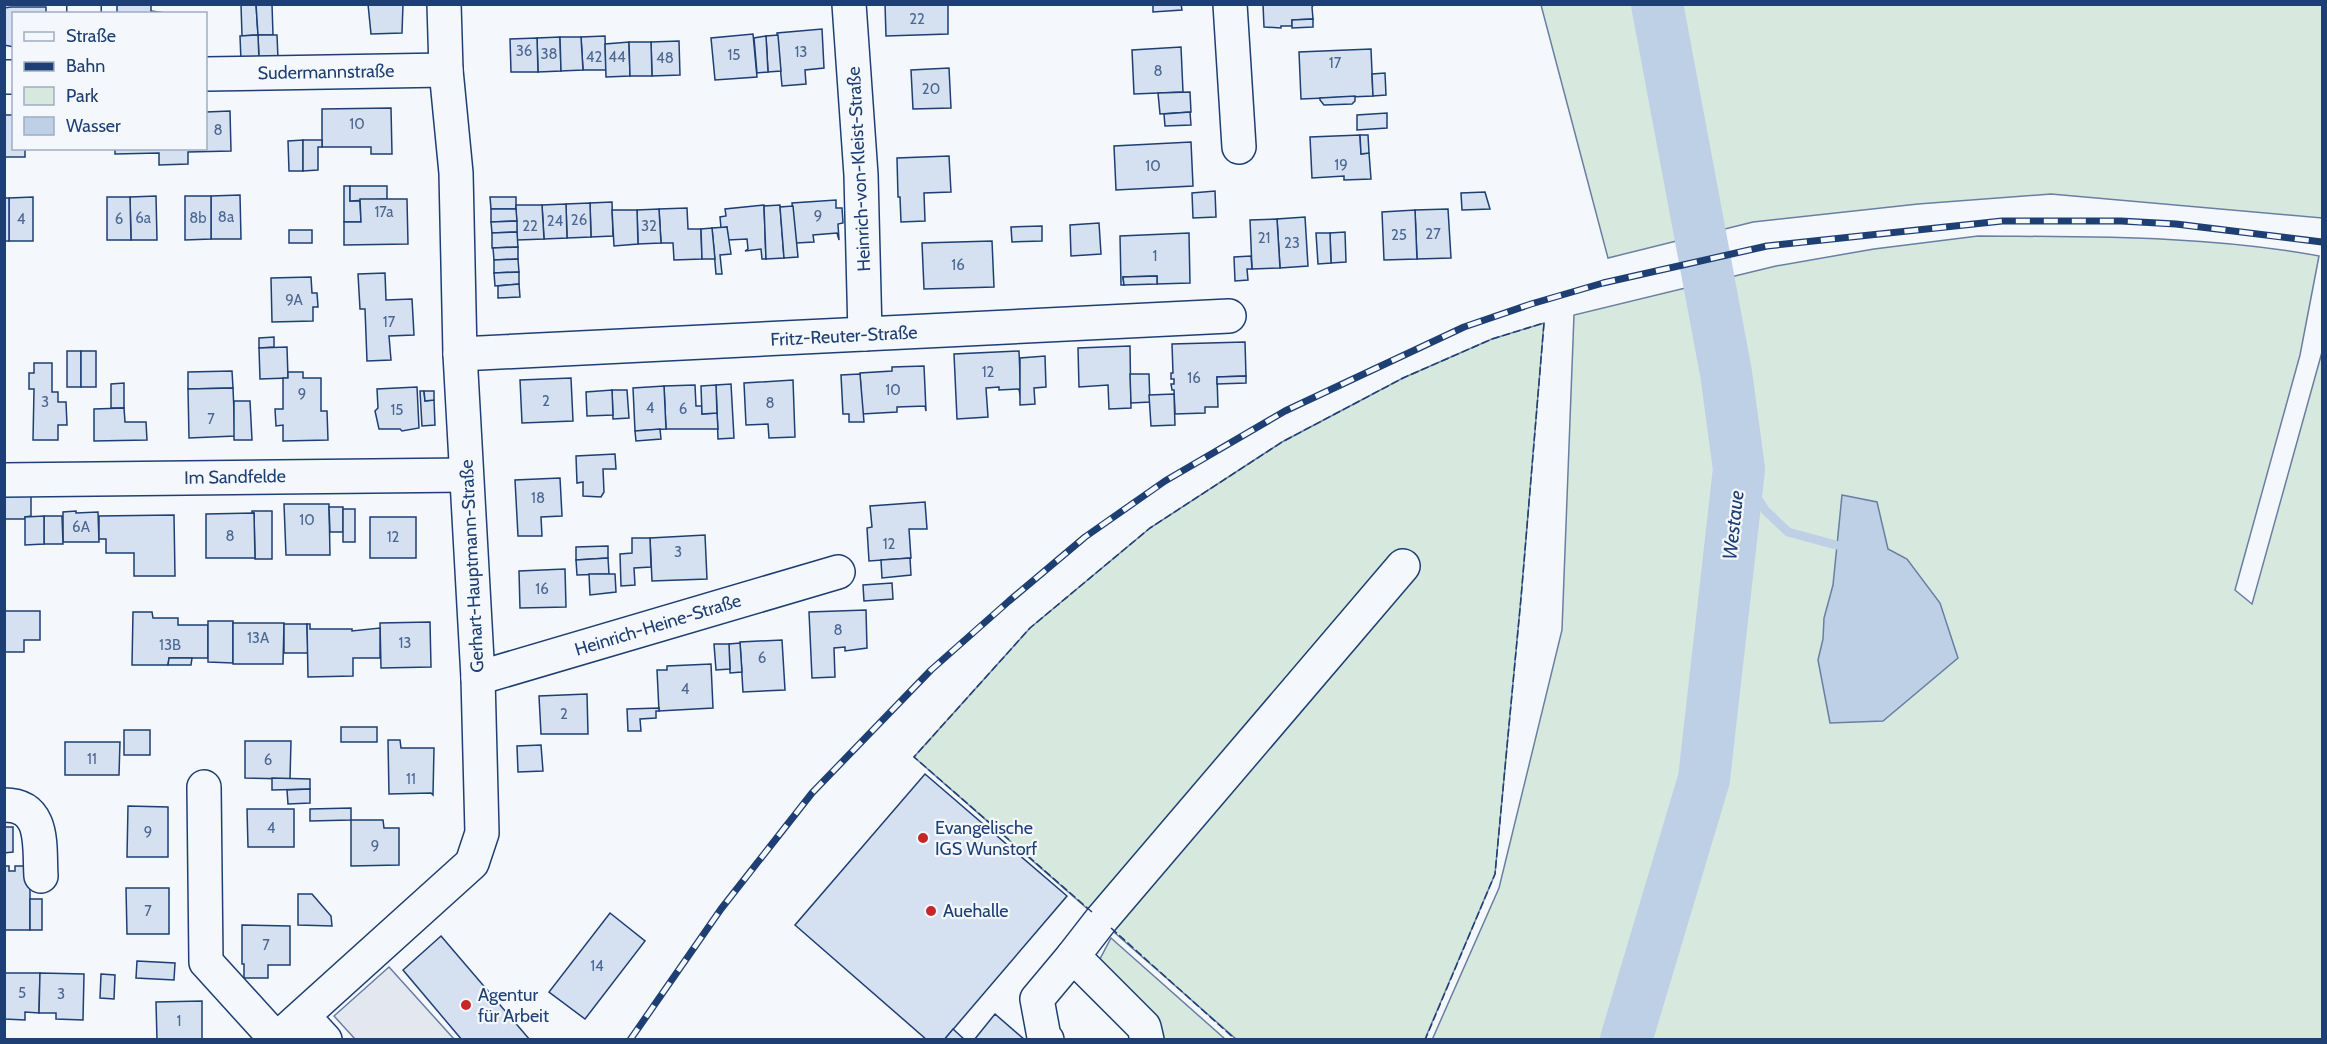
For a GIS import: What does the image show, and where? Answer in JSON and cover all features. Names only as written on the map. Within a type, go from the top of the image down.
[{"type":"street","name":"Gerhart-Hauptmann-Straße","points":[[276,1039],[472,863],[483,833],[478,678],[460,354],[456,173],[446,70],[444,4]]},
{"type":"street","name":"Heinrich-von-Kleist-Straße","points":[[849,4],[861,175],[866,334]]},
{"type":"street","points":[[1230,4],[1239,147]]},
{"type":"street","name":"Sudermannstraße","points":[[207,74],[446,70]]},
{"type":"street","name":"Fritz-Reuter-Straße","points":[[460,354],[1229,316]]},
{"type":"street","name":"Im Sandfelde","points":[[4,480],[466,475]]},
{"type":"street","points":[[1047,1040],[1044,1037],[1037,999],[1101,920],[1404,566]]},
{"type":"street","name":"Heinrich-Heine-Straße","points":[[478,678],[838,572]]},
{"type":"street","points":[[204,787],[206,962],[276,1039]]},
{"type":"street","points":[[4,805],[24,809],[33,817],[38,829],[41,876]]},
{"type":"street","points":[[1073,956],[1144,1027],[1147,1040]]},
{"type":"street","points":[[303,1016],[325,1040]]},
{"type":"green space","points":[[1541,5],[2322,5],[2322,218],[2051,194],[1918,204],[1753,222],[1608,258]]},
{"type":"green space","points":[[1978,236],[2106,237],[2192,241],[2277,249],[2319,256],[2300,355],[2235,590],[2252,604],[2322,352],[2322,1039],[1432,1040],[1499,888],[1562,630],[1574,315],[1776,266],[1874,249]]},
{"type":"green space","points":[[1544,323],[1495,874],[1425,1039],[1236,1039],[914,757],[1030,628],[1150,528],[1282,442],[1403,378],[1492,339]]},
{"type":"green space","points":[[1111,938],[1225,1039],[1159,1039],[1156,1026],[1100,959]]},
{"type":"shaded area","points":[[389,967],[454,1039],[355,1039],[334,1016]]},
{"type":"water","points":[[1842,495],[1877,502],[1888,549],[1907,559],[1940,603],[1958,658],[1883,721],[1830,723],[1818,660],[1823,639],[1824,618],[1833,585]]},
{"type":"building","points":[[117,4],[151,4],[151,11],[158,12],[117,12]]},
{"type":"building","points":[[256,4],[258,35],[242,36],[241,5]]},
{"type":"building","points":[[256,4],[272,4],[273,35],[258,35]]},
{"type":"building","points":[[368,4],[403,4],[402,33],[371,34]]},
{"type":"building","points":[[885,4],[948,4],[948,34],[886,36]]},
{"type":"building","points":[[1153,4],[1181,4],[1182,10],[1153,12]]},
{"type":"building","points":[[1263,4],[1314,4],[1313,19],[1292,20],[1292,26],[1281,26],[1281,28],[1264,27]]},
{"type":"building","points":[[46,7],[46,12],[12,12],[12,47],[4,45],[4,8]]},
{"type":"building","points":[[1313,19],[1313,27],[1292,28],[1292,20]]},
{"type":"building","points":[[822,29],[824,68],[805,70],[806,84],[782,86],[777,33]]},
{"type":"building","points":[[753,34],[757,77],[715,80],[711,38]]},
{"type":"building","points":[[258,35],[277,35],[278,59],[259,60]]},
{"type":"building","points":[[258,35],[259,60],[241,61],[240,36]]},
{"type":"building","points":[[778,35],[781,71],[768,72],[766,36]]},
{"type":"building","points":[[605,36],[606,70],[583,70],[581,37]]},
{"type":"building","points":[[766,36],[768,72],[757,73],[754,38]]},
{"type":"building","points":[[560,37],[561,71],[538,72],[537,38]]},
{"type":"building","points":[[560,37],[581,37],[583,70],[561,71]]},
{"type":"building","points":[[537,38],[538,72],[511,72],[510,39]]},
{"type":"building","points":[[679,41],[680,75],[652,76],[651,42]]},
{"type":"building","points":[[629,42],[630,76],[606,77],[605,44]]},
{"type":"building","points":[[629,42],[651,42],[652,76],[630,76]]},
{"type":"building","points":[[1181,47],[1183,92],[1134,94],[1132,50]]},
{"type":"building","points":[[1371,49],[1373,96],[1301,99],[1299,52]]},
{"type":"building","points":[[949,68],[951,108],[913,109],[911,70]]},
{"type":"building","points":[[1385,73],[1386,95],[1373,96],[1372,74]]},
{"type":"building","points":[[1190,92],[1191,112],[1160,114],[1158,93]]},
{"type":"building","points":[[1355,96],[1352,104],[1324,105],[1320,100],[1320,98]]},
{"type":"building","points":[[391,108],[392,154],[371,154],[371,147],[322,147],[322,109]]},
{"type":"building","points":[[230,111],[231,151],[188,152],[188,164],[159,165],[159,153],[115,154],[115,150],[207,150],[207,112]]},
{"type":"building","points":[[1190,112],[1191,125],[1165,126],[1164,114]]},
{"type":"building","points":[[1387,113],[1387,128],[1357,130],[1357,115]]},
{"type":"building","points":[[4,115],[12,115],[12,150],[25,150],[25,157],[4,157]]},
{"type":"building","points":[[1360,135],[1361,154],[1369,153],[1371,179],[1344,180],[1344,176],[1312,178],[1310,137]]},
{"type":"building","points":[[1360,135],[1368,135],[1369,153],[1361,154]]},
{"type":"building","points":[[303,140],[303,171],[289,171],[288,141]]},
{"type":"building","points":[[303,140],[322,140],[322,147],[318,147],[318,170],[303,171]]},
{"type":"building","points":[[1191,142],[1193,186],[1116,190],[1114,146]]},
{"type":"building","points":[[949,156],[951,192],[924,193],[925,221],[901,222],[897,158]]},
{"type":"building","points":[[344,186],[350,186],[350,201],[360,201],[361,222],[344,222]]},
{"type":"building","points":[[350,186],[387,186],[387,199],[350,201]]},
{"type":"building","points":[[1215,191],[1216,217],[1193,218],[1192,193]]},
{"type":"building","points":[[1485,192],[1490,209],[1462,210],[1461,193]]},
{"type":"building","points":[[240,195],[241,239],[211,239],[211,196]]},
{"type":"building","points":[[156,196],[157,240],[131,240],[130,197]]},
{"type":"building","points":[[185,196],[211,196],[211,239],[185,240]]},
{"type":"building","points":[[33,197],[33,241],[9,241],[9,198]]},
{"type":"building","points":[[107,197],[130,197],[131,240],[107,240]]},
{"type":"building","points":[[490,197],[516,197],[516,209],[491,209]]},
{"type":"building","points":[[4,198],[9,198],[9,241],[4,241]]},
{"type":"building","points":[[360,199],[407,199],[408,244],[344,245],[344,222],[361,222]]},
{"type":"building","points":[[836,200],[836,208],[842,208],[843,223],[838,224],[839,240],[837,233],[813,235],[814,242],[796,243],[792,203]]},
{"type":"building","points":[[612,202],[613,236],[591,237],[590,203]]},
{"type":"building","points":[[590,203],[591,237],[567,238],[566,204]]},
{"type":"building","points":[[566,204],[567,238],[544,239],[542,205]]},
{"type":"building","points":[[516,205],[542,205],[544,239],[517,240]]},
{"type":"building","points":[[764,205],[766,259],[762,259],[761,249],[745,251],[748,249],[747,239],[728,240],[727,227],[721,228],[720,217],[726,216],[725,209]]},
{"type":"building","points":[[780,205],[784,258],[766,259],[764,206]]},
{"type":"building","points":[[793,206],[798,257],[784,258],[780,207]]},
{"type":"building","points":[[687,208],[688,229],[701,229],[702,259],[674,260],[673,243],[661,243],[659,209]]},
{"type":"building","points":[[491,209],[516,209],[517,221],[491,222]]},
{"type":"building","points":[[659,209],[661,243],[638,244],[637,210]]},
{"type":"building","points":[[1448,209],[1451,258],[1417,259],[1415,210]]},
{"type":"building","points":[[612,210],[637,210],[638,244],[614,246]]},
{"type":"building","points":[[1415,210],[1417,259],[1384,260],[1382,212]]},
{"type":"building","points":[[1305,217],[1308,266],[1280,268],[1277,219]]},
{"type":"building","points":[[1277,219],[1280,268],[1252,269],[1250,220]]},
{"type":"building","points":[[517,221],[517,232],[492,233],[491,222]]},
{"type":"building","points":[[1099,223],[1101,254],[1071,256],[1070,225]]},
{"type":"building","points":[[1042,226],[1042,241],[1012,242],[1011,227]]},
{"type":"building","points":[[727,227],[731,254],[720,255],[722,274],[716,274],[712,228]]},
{"type":"building","points":[[712,228],[715,259],[702,259],[701,229]]},
{"type":"building","points":[[289,230],[312,230],[312,243],[289,243]]},
{"type":"building","points":[[517,232],[518,247],[492,248],[492,233]]},
{"type":"building","points":[[1345,232],[1346,262],[1331,263],[1330,233]]},
{"type":"building","points":[[1189,233],[1190,283],[1157,284],[1157,276],[1123,277],[1124,285],[1121,285],[1120,236]]},
{"type":"building","points":[[1316,233],[1330,233],[1331,263],[1318,264]]},
{"type":"building","points":[[992,241],[994,287],[924,289],[922,243]]},
{"type":"building","points":[[518,247],[518,259],[494,260],[493,248]]},
{"type":"building","points":[[1251,256],[1252,269],[1247,269],[1248,280],[1235,281],[1234,257]]},
{"type":"building","points":[[518,259],[519,272],[494,273],[494,260]]},
{"type":"building","points":[[519,272],[519,284],[495,286],[494,273]]},
{"type":"building","points":[[385,273],[386,300],[412,299],[414,335],[389,336],[391,360],[367,361],[365,309],[360,309],[358,274]]},
{"type":"building","points":[[1157,276],[1157,284],[1124,285],[1123,277]]},
{"type":"building","points":[[311,277],[312,293],[317,293],[318,307],[313,307],[313,321],[272,322],[271,278]]},
{"type":"building","points":[[519,284],[520,297],[498,298],[498,286]]},
{"type":"building","points":[[274,337],[274,347],[259,348],[259,338]]},
{"type":"building","points":[[1245,342],[1246,376],[1217,377],[1218,407],[1205,407],[1205,413],[1175,414],[1174,390],[1171,384],[1174,384],[1174,379],[1171,379],[1171,373],[1173,373],[1172,344]]},
{"type":"building","points":[[1130,346],[1131,408],[1109,409],[1108,385],[1079,387],[1078,348]]},
{"type":"building","points":[[287,347],[288,378],[260,379],[259,348]]},
{"type":"building","points":[[67,351],[81,351],[81,387],[67,387]]},
{"type":"building","points":[[81,351],[96,351],[96,387],[81,387]]},
{"type":"building","points":[[1019,351],[1021,400],[1019,389],[986,388],[988,417],[957,419],[954,354]]},
{"type":"building","points":[[1045,356],[1046,387],[1034,388],[1035,404],[1020,405],[1020,358]]},
{"type":"building","points":[[34,363],[52,363],[52,392],[58,392],[58,402],[66,402],[67,425],[58,425],[58,440],[33,440],[34,389],[29,389],[29,373],[34,373]]},
{"type":"building","points":[[924,366],[926,411],[925,406],[897,407],[897,412],[862,414],[860,373],[892,371],[892,367]]},
{"type":"building","points":[[232,371],[233,388],[188,389],[188,372]]},
{"type":"building","points":[[288,372],[303,372],[303,378],[321,378],[321,411],[327,411],[328,440],[283,441],[283,425],[276,426],[275,409],[283,409],[283,378],[288,378]]},
{"type":"building","points":[[860,374],[864,422],[849,422],[849,414],[843,414],[841,375]]},
{"type":"building","points":[[1130,374],[1149,374],[1150,402],[1131,403]]},
{"type":"building","points":[[1246,376],[1246,383],[1217,384],[1217,377]]},
{"type":"building","points":[[571,378],[573,421],[522,423],[520,380]]},
{"type":"building","points":[[793,380],[795,437],[769,438],[768,424],[746,425],[744,383]]},
{"type":"building","points":[[124,383],[124,408],[111,408],[111,384]]},
{"type":"building","points":[[731,384],[734,438],[718,439],[716,385]]},
{"type":"building","points":[[695,385],[696,406],[702,406],[702,414],[717,413],[718,429],[666,429],[664,386]]},
{"type":"building","points":[[716,385],[717,413],[702,414],[701,386]]},
{"type":"building","points":[[664,386],[666,429],[635,431],[633,388]]},
{"type":"building","points":[[417,387],[419,428],[402,431],[400,429],[379,429],[375,411],[378,408],[377,389]]},
{"type":"building","points":[[233,388],[235,436],[189,438],[188,389]]},
{"type":"building","points":[[612,390],[627,390],[629,418],[613,419]]},
{"type":"building","points":[[612,390],[613,415],[587,416],[586,392]]},
{"type":"building","points":[[420,391],[424,391],[425,401],[434,400],[435,425],[422,426]]},
{"type":"building","points":[[424,391],[434,391],[434,400],[425,401]]},
{"type":"building","points":[[1174,394],[1175,425],[1151,426],[1149,395]]},
{"type":"building","points":[[234,401],[250,401],[252,440],[234,440]]},
{"type":"building","points":[[124,408],[125,422],[146,422],[147,440],[94,441],[94,409]]},
{"type":"building","points":[[660,429],[661,439],[636,441],[635,431]]},
{"type":"building","points":[[615,454],[616,469],[603,469],[604,492],[601,497],[583,496],[583,482],[577,483],[576,456]]},
{"type":"building","points":[[560,478],[562,516],[541,517],[542,536],[518,536],[515,480]]},
{"type":"building","points":[[5,493],[31,493],[31,516],[25,519],[5,519]]},
{"type":"building","points":[[925,502],[927,529],[909,529],[911,558],[869,561],[867,528],[872,527],[870,506]]},
{"type":"building","points":[[284,504],[329,504],[330,555],[286,555]]},
{"type":"building","points":[[329,507],[343,507],[343,532],[330,532]]},
{"type":"building","points":[[343,509],[355,509],[355,542],[343,542]]},
{"type":"building","points":[[76,511],[76,513],[98,512],[99,542],[63,542],[63,512]]},
{"type":"building","points":[[252,511],[272,511],[272,559],[255,559],[254,513]]},
{"type":"building","points":[[254,513],[255,558],[206,558],[206,514]]},
{"type":"building","points":[[174,515],[175,576],[134,576],[134,553],[106,553],[106,539],[99,539],[99,516]]},
{"type":"building","points":[[44,516],[62,516],[63,544],[44,544]]},
{"type":"building","points":[[44,516],[44,544],[25,545],[25,517]]},
{"type":"building","points":[[370,517],[416,517],[416,558],[370,558]]},
{"type":"building","points":[[705,535],[707,579],[652,581],[650,538]]},
{"type":"building","points":[[632,538],[650,538],[651,567],[634,568],[635,585],[621,586],[620,554],[632,553]]},
{"type":"building","points":[[608,546],[608,558],[576,560],[576,547]]},
{"type":"building","points":[[608,558],[609,574],[577,575],[576,560]]},
{"type":"building","points":[[910,558],[911,575],[882,578],[881,560]]},
{"type":"building","points":[[565,569],[566,607],[520,608],[519,571]]},
{"type":"building","points":[[589,574],[615,574],[616,592],[590,595]]},
{"type":"building","points":[[892,583],[893,599],[864,601],[863,585]]},
{"type":"building","points":[[866,610],[867,648],[845,651],[845,647],[834,648],[835,677],[812,678],[809,612]]},
{"type":"building","points":[[4,611],[40,611],[40,640],[24,640],[24,652],[4,652]]},
{"type":"building","points":[[133,612],[152,612],[153,618],[178,618],[178,625],[208,625],[208,658],[169,658],[168,665],[132,665]]},
{"type":"building","points":[[208,621],[233,621],[233,663],[208,662]]},
{"type":"building","points":[[430,622],[431,667],[381,668],[380,623]]},
{"type":"building","points":[[233,623],[284,623],[283,664],[233,664]]},
{"type":"building","points":[[284,624],[307,624],[308,653],[284,653]]},
{"type":"building","points":[[307,624],[310,624],[310,629],[352,629],[352,631],[380,628],[380,658],[353,658],[353,676],[308,677]]},
{"type":"building","points":[[782,640],[785,690],[743,692],[740,642]]},
{"type":"building","points":[[740,643],[742,672],[730,673],[729,644]]},
{"type":"building","points":[[714,644],[729,644],[730,669],[716,670]]},
{"type":"building","points":[[169,658],[192,658],[191,665],[168,665]]},
{"type":"building","points":[[711,664],[713,708],[659,711],[657,670],[667,670],[667,666]]},
{"type":"building","points":[[587,694],[588,734],[541,734],[539,696]]},
{"type":"building","points":[[659,708],[659,711],[656,711],[656,718],[640,719],[641,731],[628,731],[627,709]]},
{"type":"building","points":[[341,727],[377,727],[377,742],[341,742]]},
{"type":"building","points":[[124,730],[150,730],[150,755],[124,755]]},
{"type":"building","points":[[388,740],[400,740],[401,748],[434,748],[433,795],[431,793],[389,794]]},
{"type":"building","points":[[245,741],[291,741],[290,779],[245,778]]},
{"type":"building","points":[[65,742],[120,742],[119,775],[65,775]]},
{"type":"building","points":[[541,745],[543,771],[518,772],[517,746]]},
{"type":"building","name":"Auehalle","points":[[925,774],[1067,896],[944,1040],[927,1040],[795,925]]},
{"type":"building","points":[[272,778],[310,779],[310,789],[272,790]]},
{"type":"building","points":[[310,789],[310,803],[288,804],[287,790]]},
{"type":"building","points":[[128,806],[168,807],[168,857],[127,857]]},
{"type":"building","points":[[351,808],[351,820],[310,821],[310,809]]},
{"type":"building","points":[[247,809],[294,809],[294,847],[248,847]]},
{"type":"building","points":[[351,820],[383,820],[384,828],[399,828],[399,865],[351,866]]},
{"type":"building","points":[[4,827],[13,827],[13,852],[4,853]]},
{"type":"building","points":[[4,866],[9,866],[9,871],[15,871],[15,866],[30,866],[30,930],[5,930]]},
{"type":"building","points":[[126,888],[169,888],[169,934],[127,934]]},
{"type":"building","points":[[298,894],[312,894],[331,916],[332,926],[298,925]]},
{"type":"building","points":[[30,899],[42,899],[42,930],[30,930]]},
{"type":"building","points":[[610,913],[645,941],[585,1019],[549,992]]},
{"type":"building","points":[[242,925],[290,926],[290,965],[268,965],[268,978],[244,978]]},
{"type":"building","name":"Agentur für Arbeit","points":[[441,936],[530,1040],[462,1040],[403,970]]},
{"type":"building","points":[[137,961],[175,963],[174,980],[136,978]]},
{"type":"building","points":[[4,973],[40,973],[39,1013],[25,1012],[25,1020],[4,1019]]},
{"type":"building","points":[[40,973],[84,974],[83,1020],[56,1019],[56,1013],[39,1013]]},
{"type":"building","points":[[101,974],[115,975],[114,999],[100,998]]},
{"type":"building","points":[[202,1001],[202,1040],[157,1040],[156,1002]]},
{"type":"building","points":[[995,1014],[1025,1040],[974,1040]]},
{"type":"building","points":[[953,1029],[965,1040],[944,1040]]},
{"type":"waterway","name":"Westaue","points":[[1626,1040],[1704,779],[1739,469],[1726,373],[1657,4]]},
{"type":"waterway","points":[[1739,469],[1765,510],[1788,532],[1836,545]]},
{"type":"railway","points":[[630,1040],[721,909],[812,793],[931,670],[1085,537],[1165,481],[1285,411],[1464,327],[1531,304],[1603,283],[1767,246],[2002,221],[2121,221],[2176,224],[2322,242]]},
{"type":"fence","points":[[1092,912],[914,757],[1030,628],[1150,528],[1282,442],[1403,378],[1492,339],[1544,323],[1495,874],[1425,1040]]},
{"type":"fence","points":[[1111,928],[1236,1040]]},
{"type":"place","name":"Evangelische IGS Wunstorf","points":[[923,838]]},
{"type":"place","name":"Auehalle","points":[[931,911]]},
{"type":"place","name":"Agentur für Arbeit","points":[[466,1005]]}]
